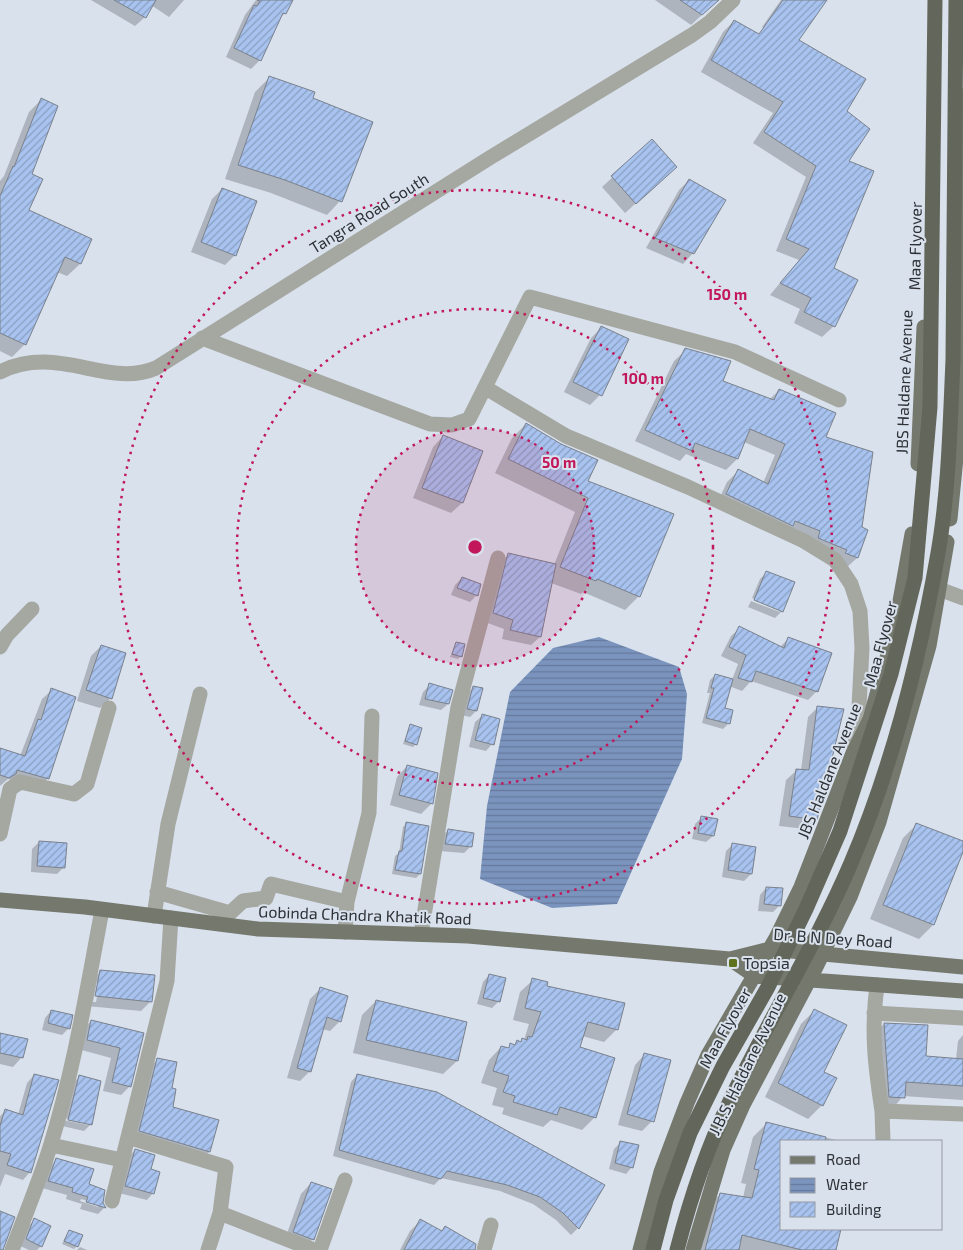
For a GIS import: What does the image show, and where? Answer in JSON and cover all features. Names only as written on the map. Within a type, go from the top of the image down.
[{"type":"highway","name":"Maa Flyover","points":[[653,1250],[666,1200],[690,1133],[723,1066],[768,987],[806,909],[840,831],[891,674],[915,578],[930,407],[935,0]]},
{"type":"highway","points":[[677,1250],[700,1172],[728,1104],[852,861],[876,796],[898,725],[924,622],[938,551],[952,378],[956,0]]},
{"type":"main road","name":"JBS Haldane Avenue","points":[[640,1250],[661,1172],[687,1103],[708,1055],[770,949],[801,886],[853,753],[870,719],[895,629],[911,547],[917,492],[926,282],[930,0]]},
{"type":"main road","points":[[808,981],[850,896],[879,822],[929,646],[938,589],[958,492],[962,400],[963,96]]},
{"type":"main road","name":"Gobinda Chandra Khatik Road","points":[[0,900],[258,929],[468,936],[730,959]]},
{"type":"main road","name":"Dr. B N Dey Road","points":[[730,959],[770,949],[963,967]]},
{"type":"main road","points":[[730,959],[755,976],[963,991]]},
{"type":"main road","name":"J.B.S. Haldane Avenue","points":[[693,1250],[727,1141],[777,1036],[808,981]]},
{"type":"street","name":"Tangra Road South","points":[[0,372],[13,366],[48,361],[128,374],[144,373],[692,35],[710,22],[733,0]]},
{"type":"street","points":[[202,338],[430,424],[452,425],[469,419],[530,297],[735,352],[839,400]]},
{"type":"street","points":[[486,388],[566,436],[688,487],[804,542],[835,560],[851,584],[860,611],[862,648],[859,707],[853,753]]},
{"type":"street","points":[[421,934],[458,707],[498,558]]},
{"type":"street","points":[[938,589],[963,598]]},
{"type":"street","points":[[0,647],[7,635],[32,609]]},
{"type":"street","points":[[154,916],[168,824],[200,694]]},
{"type":"street","points":[[0,834],[10,789],[20,782],[74,794],[87,784],[109,708]]},
{"type":"street","points":[[345,932],[347,902],[369,813],[372,716]]},
{"type":"street","points":[[157,892],[230,913],[243,901],[266,898],[271,884],[347,902]]},
{"type":"street","points":[[12,1250],[35,1194],[51,1145],[75,1047],[102,910]]},
{"type":"street","points":[[112,1201],[167,981],[171,918]]},
{"type":"street","points":[[877,985],[874,1013],[874,1056],[882,1111],[883,1140]]},
{"type":"street","points":[[874,1013],[963,1018]]},
{"type":"street","points":[[882,1111],[963,1114]]},
{"type":"street","points":[[128,1137],[226,1167],[227,1173],[220,1213],[208,1250]]},
{"type":"street","points":[[51,1145],[122,1160]]},
{"type":"street","points":[[320,1250],[345,1180]]},
{"type":"street","points":[[220,1213],[314,1250]]},
{"type":"street","points":[[484,1250],[491,1226]]},
{"type":"water","points":[[599,637],[679,667],[687,694],[682,759],[617,904],[552,908],[480,879],[487,806],[510,692],[553,648]]},
{"type":"building","points":[[114,0],[156,0],[146,18]]},
{"type":"building","points":[[257,0],[293,0],[286,14],[283,13],[261,61],[234,48],[254,5],[257,6],[260,1]]},
{"type":"building","points":[[680,0],[719,0],[702,15]]},
{"type":"building","points":[[783,0],[827,0],[799,40],[866,79],[847,111],[870,129],[849,161],[874,171],[834,268],[858,280],[835,327],[804,312],[811,298],[780,283],[809,249],[786,239],[816,166],[764,132],[783,102],[711,60],[734,20],[759,34]]},
{"type":"building","points":[[269,76],[315,92],[313,98],[373,122],[342,202],[285,180],[238,165]]},
{"type":"building","points":[[41,98],[58,106],[32,174],[43,179],[29,210],[92,239],[81,264],[65,257],[26,345],[0,333],[0,196],[14,167]]},
{"type":"building","points":[[652,139],[677,167],[636,204],[611,176]]},
{"type":"building","points":[[689,179],[726,200],[694,254],[655,238]]},
{"type":"building","points":[[222,188],[257,201],[236,256],[201,242]]},
{"type":"building","points":[[601,326],[629,339],[602,396],[573,382]]},
{"type":"building","points":[[685,348],[731,361],[723,381],[774,400],[779,389],[836,413],[826,437],[873,452],[862,527],[868,530],[858,558],[845,553],[847,550],[818,538],[820,531],[795,521],[793,526],[726,494],[738,469],[768,484],[785,444],[750,429],[738,459],[695,443],[692,451],[645,430]]},
{"type":"building","points":[[526,423],[561,444],[598,460],[588,481],[674,514],[640,597],[597,579],[596,581],[560,567],[588,498],[508,459]]},
{"type":"building","points":[[443,435],[483,451],[463,503],[422,488]]},
{"type":"building","points":[[508,553],[556,564],[541,637],[510,630],[513,620],[493,613]]},
{"type":"building","points":[[766,571],[795,582],[783,612],[754,600]]},
{"type":"building","points":[[462,577],[481,584],[478,596],[457,588]]},
{"type":"building","points":[[739,626],[784,648],[788,637],[832,653],[818,692],[756,671],[752,682],[738,678],[746,655],[729,647]]},
{"type":"building","points":[[456,642],[465,644],[462,657],[452,654]]},
{"type":"building","points":[[101,645],[126,653],[112,699],[86,690]]},
{"type":"building","points":[[715,674],[733,679],[725,708],[733,710],[730,724],[706,718],[714,688],[711,688]]},
{"type":"building","points":[[429,683],[453,690],[449,704],[425,699]]},
{"type":"building","points":[[473,686],[483,688],[477,711],[467,709]]},
{"type":"building","points":[[51,688],[76,697],[49,779],[17,770],[16,774],[9,778],[0,775],[0,748],[25,756],[38,719],[41,720]]},
{"type":"building","points":[[817,706],[844,709],[817,820],[789,816],[796,769],[809,770]]},
{"type":"building","points":[[482,714],[500,719],[494,745],[475,740]]},
{"type":"building","points":[[410,724],[422,728],[417,745],[405,741]]},
{"type":"building","points":[[407,765],[438,773],[433,804],[399,795]]},
{"type":"building","points":[[701,816],[718,819],[714,836],[698,833]]},
{"type":"building","points":[[406,822],[429,826],[421,874],[395,870],[399,851],[402,851]]},
{"type":"building","points":[[916,823],[963,841],[963,852],[934,925],[883,905]]},
{"type":"building","points":[[448,829],[474,833],[472,847],[445,844]]},
{"type":"building","points":[[39,841],[67,843],[65,868],[37,866]]},
{"type":"building","points":[[732,843],[756,847],[752,874],[728,870]]},
{"type":"building","points":[[766,887],[783,888],[781,906],[764,904]]},
{"type":"building","points":[[100,970],[155,975],[152,1002],[95,996]]},
{"type":"building","points":[[489,974],[506,978],[500,1002],[483,998]]},
{"type":"building","points":[[532,978],[548,982],[547,986],[625,1003],[618,1030],[588,1022],[580,1047],[615,1058],[596,1118],[560,1107],[557,1115],[513,1102],[515,1096],[503,1092],[509,1076],[493,1071],[501,1046],[509,1048],[510,1043],[515,1045],[517,1040],[521,1042],[522,1038],[527,1040],[528,1036],[532,1037],[541,1012],[525,1008]]},
{"type":"building","points":[[320,987],[348,996],[341,1022],[327,1017],[311,1072],[297,1068]]},
{"type":"building","points":[[376,1000],[467,1022],[458,1061],[366,1040]]},
{"type":"building","points":[[814,1009],[847,1025],[824,1072],[837,1078],[823,1106],[778,1083]]},
{"type":"building","points":[[51,1010],[73,1015],[70,1029],[48,1023]]},
{"type":"building","points":[[91,1020],[144,1033],[131,1087],[112,1082],[120,1048],[87,1040]]},
{"type":"building","points":[[884,1023],[928,1025],[926,1056],[963,1059],[963,1086],[906,1082],[905,1098],[889,1097]]},
{"type":"building","points":[[0,1033],[28,1039],[23,1058],[0,1053]]},
{"type":"building","points":[[644,1053],[671,1060],[654,1122],[627,1114]]},
{"type":"building","points":[[157,1058],[177,1062],[172,1088],[176,1089],[173,1107],[219,1120],[210,1152],[139,1131]]},
{"type":"building","points":[[34,1074],[59,1080],[31,1173],[7,1165],[11,1154],[0,1151],[0,1126],[5,1109],[23,1115]]},
{"type":"building","points":[[357,1074],[437,1092],[605,1185],[579,1229],[563,1213],[540,1197],[507,1185],[447,1171],[441,1179],[339,1150]]},
{"type":"building","points":[[79,1075],[101,1081],[92,1125],[68,1120]]},
{"type":"building","points":[[766,1122],[826,1137],[825,1140],[780,1140],[780,1230],[841,1230],[836,1250],[802,1250],[742,1235],[739,1250],[705,1250],[720,1193],[752,1198],[759,1170],[754,1169]]},
{"type":"building","points":[[620,1141],[639,1145],[633,1168],[615,1163]]},
{"type":"building","points":[[135,1149],[155,1155],[151,1169],[160,1172],[154,1194],[125,1186]]},
{"type":"building","points":[[56,1158],[94,1169],[89,1184],[105,1190],[103,1203],[106,1208],[86,1202],[88,1197],[72,1192],[73,1188],[48,1181]]},
{"type":"building","points":[[311,1182],[332,1189],[314,1240],[293,1232]]},
{"type":"building","points":[[0,1211],[15,1217],[3,1250],[0,1250]]},
{"type":"building","points":[[34,1218],[51,1226],[42,1247],[26,1239]]},
{"type":"building","points":[[420,1219],[442,1231],[445,1226],[476,1244],[475,1250],[404,1250]]},
{"type":"building","points":[[69,1230],[83,1235],[78,1247],[64,1241]]},
{"type":"place","name":"Topsia","points":[[733,963]]}]
